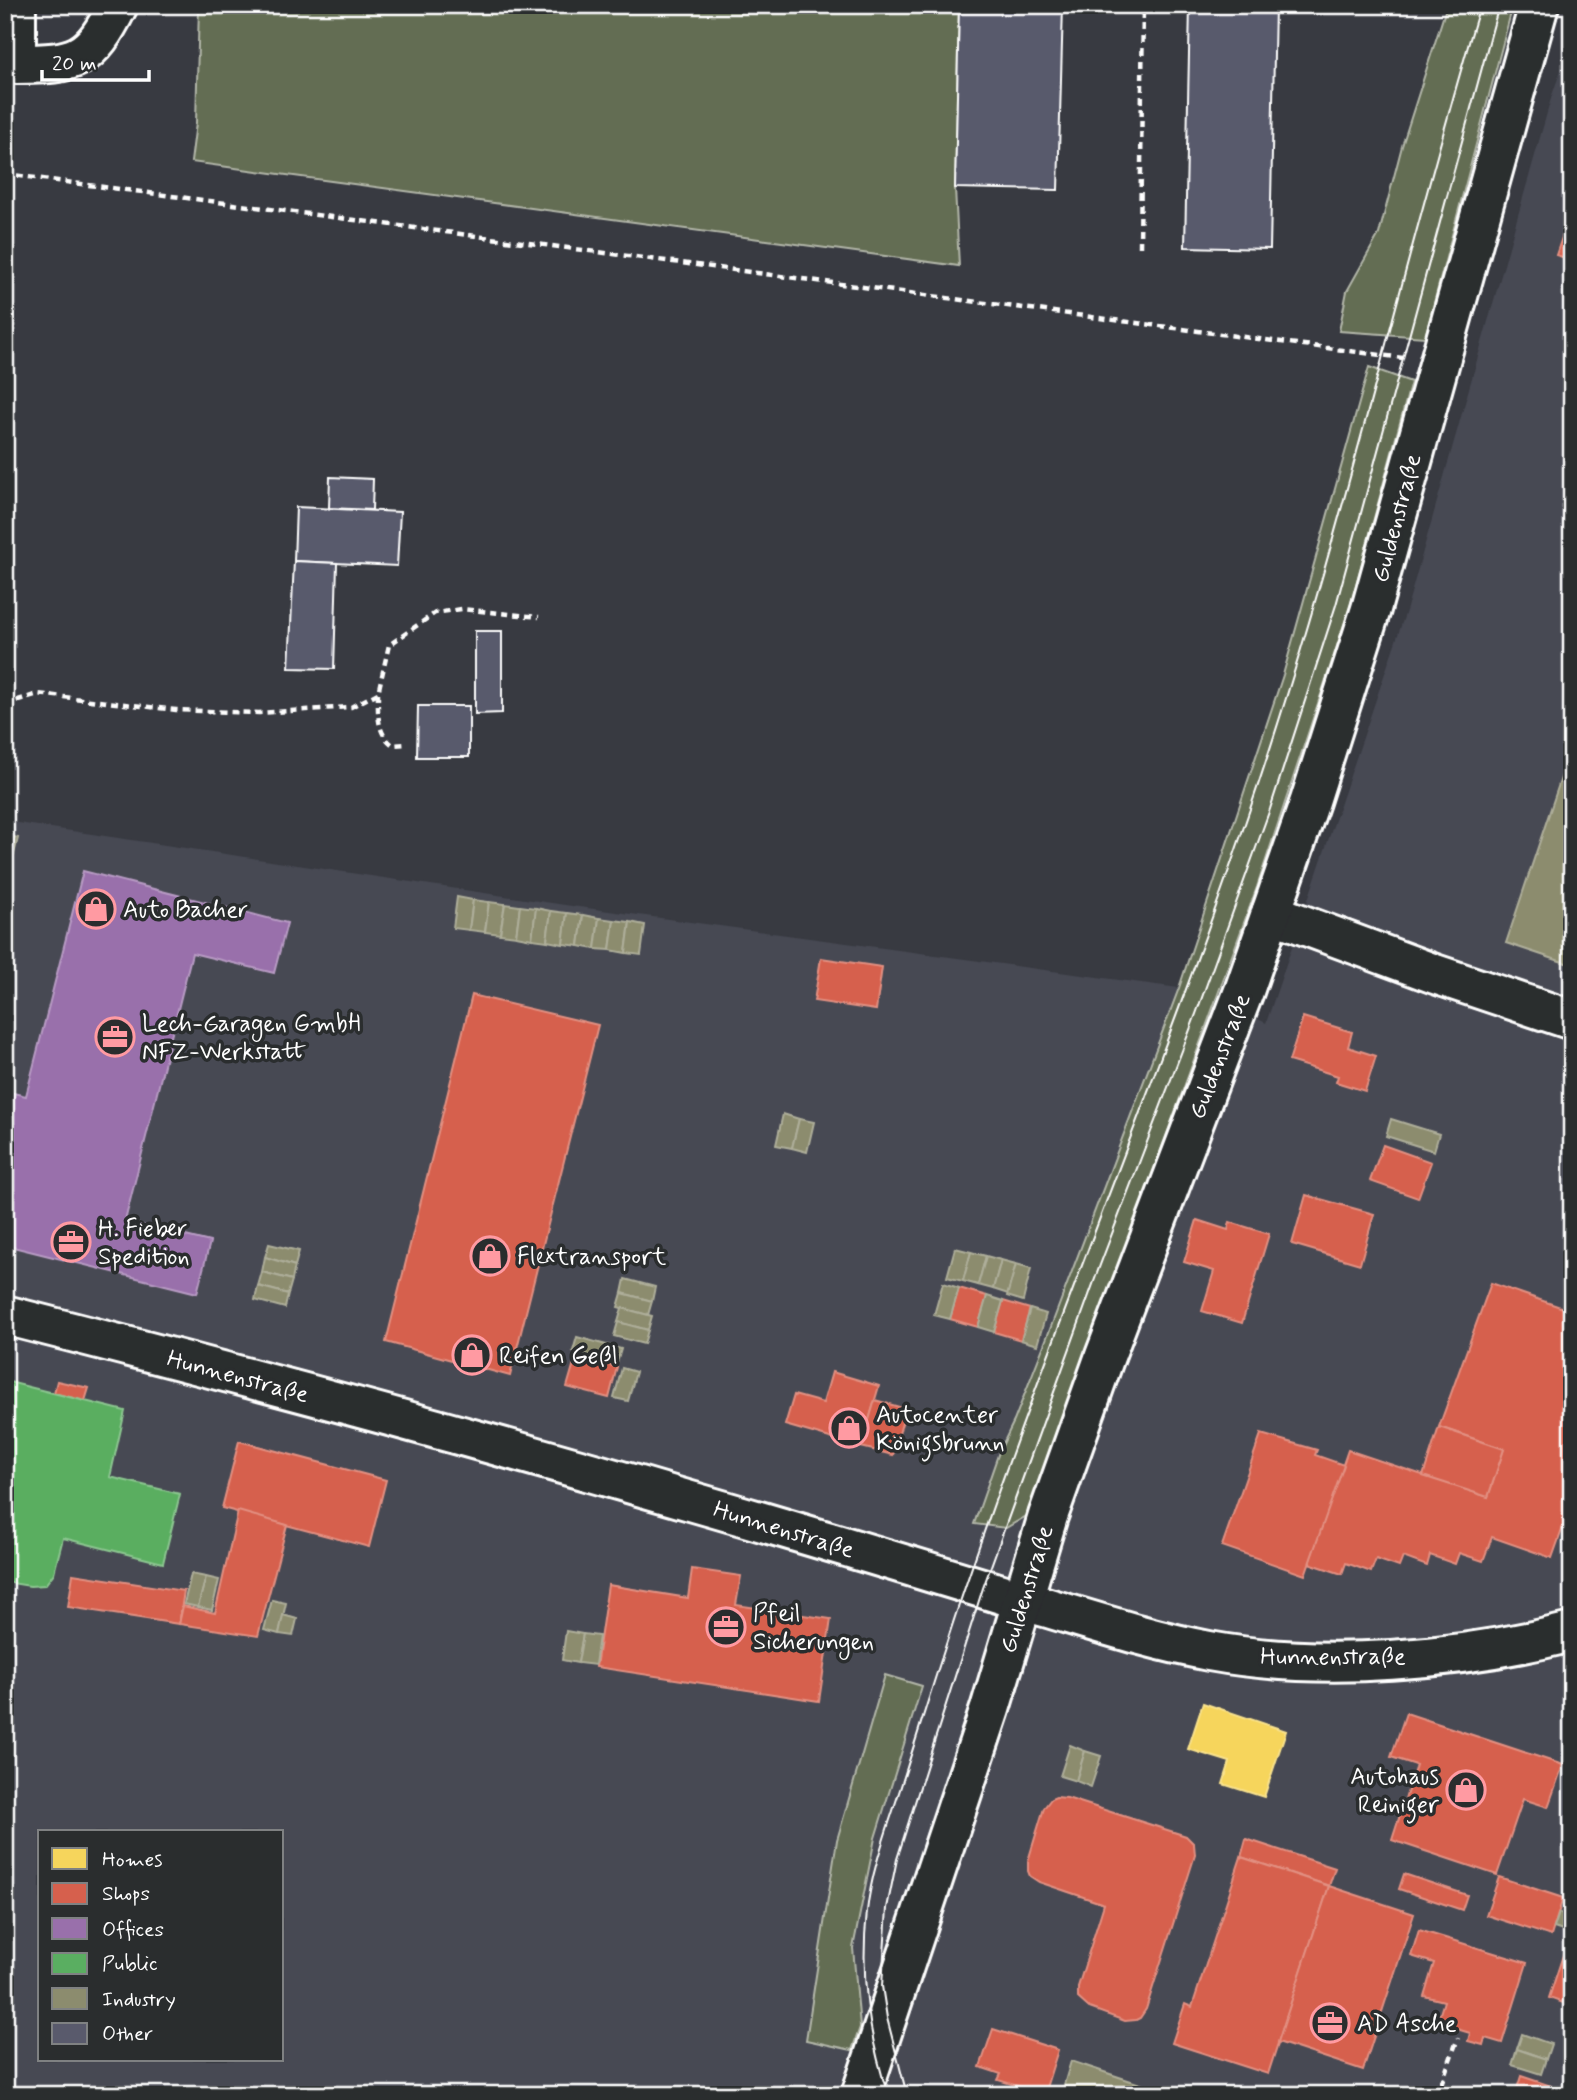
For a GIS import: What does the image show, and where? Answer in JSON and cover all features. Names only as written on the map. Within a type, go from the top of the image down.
[{"type":"street","points":[[16,5],[10,64],[46,64],[81,55],[103,35],[118,5]]},
{"type":"street","name":"Guldenstraße","points":[[861,2095],[986,1722],[1048,1516],[1105,1356],[1244,991],[1310,801],[1371,609],[1539,5]]},
{"type":"street","points":[[1271,913],[1435,974],[1572,1020]]},
{"type":"street","name":"Hunnenstraße","points":[[5,1315],[189,1362],[595,1473],[1106,1626],[1210,1651],[1288,1660],[1380,1660],[1527,1643],[1572,1632]]},
{"type":"path","points":[[1140,247],[1143,5]]},
{"type":"path","points":[[5,174],[1438,364]]},
{"type":"path","points":[[407,744],[393,745],[385,739],[380,730],[378,693],[389,645],[435,613],[462,609],[539,617]]},
{"type":"path","points":[[5,704],[38,694],[176,710],[259,713],[351,707],[378,693]]},
{"type":"path","points":[[1437,2095],[1458,2038]]},
{"type":"shaded area","points":[[1572,39],[1572,2095],[5,2095],[5,821],[572,906],[1179,988],[1215,997],[1266,1023],[1406,611],[1552,95]]},
{"type":"green space","points":[[199,5],[959,5],[955,188],[959,266],[191,162],[196,123]]},
{"type":"green space","points":[[1447,5],[1513,5],[1425,337],[1339,331],[1347,291],[1379,234],[1402,146]]},
{"type":"green space","points":[[1369,367],[1411,382],[1350,607],[1257,887],[1028,1515],[1006,1528],[974,1524],[999,1452],[1049,1332],[1179,988],[1283,675]]},
{"type":"green space","points":[[885,1675],[922,1686],[875,1838],[853,1948],[860,2027],[852,2050],[806,2040],[837,1840]]},
{"type":"building: Homes","points":[[1203,1703],[1286,1731],[1264,1797],[1223,1784],[1230,1762],[1188,1749]]},
{"type":"building: Shops","points":[[1572,208],[1572,260],[1556,255]]},
{"type":"building: Shops","points":[[821,958],[882,967],[876,1010],[814,1001]]},
{"type":"building: Shops","points":[[472,995],[598,1025],[510,1376],[386,1342]]},
{"type":"building: Shops","points":[[1303,1017],[1352,1032],[1348,1047],[1376,1056],[1365,1091],[1336,1082],[1338,1076],[1289,1061]]},
{"type":"building: Shops","points":[[1383,1145],[1431,1162],[1418,1198],[1370,1181]]},
{"type":"building: Shops","points":[[1306,1195],[1374,1214],[1360,1264],[1292,1244]]},
{"type":"building: Shops","points":[[1197,1220],[1228,1230],[1230,1222],[1269,1234],[1242,1323],[1202,1311],[1214,1271],[1184,1262]]},
{"type":"building: Shops","points":[[1491,1283],[1572,1311],[1572,1502],[1552,1558],[1492,1537],[1483,1561],[1459,1553],[1455,1564],[1430,1555],[1427,1566],[1403,1557],[1399,1567],[1376,1559],[1371,1572],[1346,1563],[1342,1574],[1309,1563],[1348,1450],[1488,1497],[1504,1449],[1439,1427]]},
{"type":"building: Shops","points":[[959,1288],[987,1296],[978,1327],[950,1319]]},
{"type":"building: Shops","points":[[1003,1301],[1030,1309],[1021,1340],[994,1332]]},
{"type":"building: Shops","points":[[576,1356],[617,1367],[609,1398],[567,1387]]},
{"type":"building: Shops","points":[[832,1372],[879,1386],[861,1447],[785,1425],[794,1395],[823,1403]]},
{"type":"building: Shops","points":[[57,1381],[89,1388],[85,1401],[54,1393]]},
{"type":"building: Shops","points":[[875,1400],[906,1409],[893,1455],[861,1447]]},
{"type":"building: Shops","points":[[1439,1427],[1504,1449],[1488,1497],[1423,1476]]},
{"type":"building: Shops","points":[[1261,1434],[1317,1450],[1315,1455],[1344,1465],[1305,1575],[1222,1546]]},
{"type":"building: Shops","points":[[239,1441],[386,1480],[369,1547],[222,1508]]},
{"type":"building: Shops","points":[[238,1511],[287,1525],[258,1636],[179,1624],[183,1606],[215,1613]]},
{"type":"building: Shops","points":[[692,1569],[741,1576],[736,1605],[831,1619],[819,1701],[596,1667],[608,1585],[688,1598]]},
{"type":"building: Shops","points":[[73,1574],[184,1591],[179,1624],[68,1607]]},
{"type":"building: Shops","points":[[1406,1713],[1563,1765],[1548,1807],[1523,1799],[1497,1875],[1392,1840],[1416,1765],[1391,1757]]},
{"type":"building: Shops","points":[[1056,1797],[1067,1798],[1186,1836],[1194,1844],[1195,1855],[1146,2009],[1136,2020],[1125,2021],[1089,2008],[1078,1998],[1078,1987],[1104,1904],[1039,1882],[1030,1876],[1028,1871],[1028,1861],[1044,1808]]},
{"type":"building: Shops","points":[[1246,1839],[1335,1868],[1329,1886],[1241,1857]]},
{"type":"building: Shops","points":[[1241,1857],[1329,1886],[1268,2074],[1172,2043],[1185,2004],[1192,2007]]},
{"type":"building: Shops","points":[[1404,1874],[1467,1895],[1462,1910],[1399,1889]]},
{"type":"building: Shops","points":[[1499,1877],[1563,1898],[1551,1936],[1486,1915]]},
{"type":"building: Shops","points":[[1329,1886],[1414,1914],[1363,2070],[1278,2042]]},
{"type":"building: Shops","points":[[1419,1930],[1527,1963],[1502,2043],[1485,2038],[1483,2045],[1468,2041],[1470,2033],[1437,2023],[1444,2001],[1424,1996],[1434,1963],[1411,1956]]},
{"type":"building: Shops","points":[[1566,1946],[1572,1948],[1572,2006],[1549,1998]]},
{"type":"building: Shops","points":[[993,2029],[1058,2050],[1044,2094],[998,2080],[1001,2074],[980,2067]]},
{"type":"building: Shops","points":[[1521,2076],[1572,2093],[1572,2095],[1515,2095]]},
{"type":"building: Offices","points":[[83,871],[287,923],[274,973],[192,953],[125,1221],[210,1242],[197,1293],[5,1245],[5,1091],[26,1096]]},
{"type":"building: Public","points":[[5,1381],[125,1411],[110,1477],[180,1494],[163,1563],[63,1538],[54,1573],[45,1585],[30,1586],[5,1582]]},
{"type":"building: Industry","points":[[1572,745],[1572,965],[1506,943]]},
{"type":"building: Industry","points":[[5,835],[18,838],[14,854],[5,852]]},
{"type":"building: Industry","points":[[457,897],[473,900],[469,930],[453,928]]},
{"type":"building: Industry","points":[[473,900],[489,902],[485,932],[469,930]]},
{"type":"building: Industry","points":[[489,902],[505,904],[500,934],[485,932]]},
{"type":"building: Industry","points":[[505,904],[520,906],[516,936],[500,934]]},
{"type":"building: Industry","points":[[520,906],[536,908],[532,939],[516,936]]},
{"type":"building: Industry","points":[[536,908],[551,911],[547,941],[532,939]]},
{"type":"building: Industry","points":[[551,911],[567,913],[563,944],[547,941]]},
{"type":"building: Industry","points":[[567,913],[583,915],[579,946],[563,944]]},
{"type":"building: Industry","points":[[583,915],[599,918],[595,949],[579,946]]},
{"type":"building: Industry","points":[[599,918],[614,920],[610,950],[595,949]]},
{"type":"building: Industry","points":[[614,920],[630,922],[626,953],[610,950]]},
{"type":"building: Industry","points":[[630,922],[645,925],[641,955],[626,953]]},
{"type":"building: Industry","points":[[783,1114],[799,1119],[792,1148],[776,1145]]},
{"type":"building: Industry","points":[[799,1119],[814,1122],[807,1152],[792,1148]]},
{"type":"building: Industry","points":[[1391,1119],[1439,1134],[1434,1151],[1386,1136]]},
{"type":"building: Industry","points":[[269,1244],[299,1251],[295,1266],[265,1257]]},
{"type":"building: Industry","points":[[955,1248],[971,1252],[963,1281],[947,1277]]},
{"type":"building: Industry","points":[[971,1252],[986,1256],[978,1285],[963,1281]]},
{"type":"building: Industry","points":[[986,1256],[1001,1260],[993,1289],[978,1285]]},
{"type":"building: Industry","points":[[265,1257],[295,1266],[292,1280],[262,1272]]},
{"type":"building: Industry","points":[[1001,1260],[1016,1264],[1008,1294],[993,1289]]},
{"type":"building: Industry","points":[[1016,1264],[1031,1268],[1023,1301],[1007,1296]]},
{"type":"building: Industry","points":[[262,1272],[292,1280],[288,1294],[258,1286]]},
{"type":"building: Industry","points":[[625,1279],[655,1287],[652,1301],[622,1293]]},
{"type":"building: Industry","points":[[943,1283],[959,1288],[950,1319],[934,1315]]},
{"type":"building: Industry","points":[[258,1286],[288,1294],[285,1308],[255,1300]]},
{"type":"building: Industry","points":[[622,1293],[652,1301],[648,1315],[618,1307]]},
{"type":"building: Industry","points":[[987,1296],[1003,1301],[994,1332],[978,1327]]},
{"type":"building: Industry","points":[[622,1308],[652,1316],[648,1330],[618,1322]]},
{"type":"building: Industry","points":[[1030,1309],[1046,1314],[1037,1345],[1021,1340]]},
{"type":"building: Industry","points":[[618,1322],[648,1330],[644,1344],[614,1336]]},
{"type":"building: Industry","points":[[577,1337],[621,1349],[617,1363],[573,1351]]},
{"type":"building: Industry","points":[[622,1368],[636,1372],[628,1401],[614,1398]]},
{"type":"building: Industry","points":[[191,1574],[206,1577],[198,1607],[184,1604]]},
{"type":"building: Industry","points":[[206,1577],[219,1580],[212,1610],[198,1607]]},
{"type":"building: Industry","points":[[272,1600],[286,1603],[279,1634],[264,1630]]},
{"type":"building: Industry","points":[[283,1615],[297,1619],[293,1636],[279,1634]]},
{"type":"building: Industry","points":[[566,1631],[583,1634],[578,1663],[562,1660]]},
{"type":"building: Industry","points":[[583,1634],[599,1636],[595,1665],[578,1663]]},
{"type":"building: Industry","points":[[1070,1745],[1085,1751],[1076,1781],[1060,1776]]},
{"type":"building: Industry","points":[[1085,1751],[1101,1756],[1091,1787],[1076,1781]]},
{"type":"building: Industry","points":[[1559,1913],[1572,1917],[1572,1934],[1554,1928]]},
{"type":"building: Industry","points":[[1522,2034],[1551,2044],[1546,2059],[1517,2049]]},
{"type":"building: Industry","points":[[1517,2049],[1546,2059],[1541,2074],[1512,2065]]},
{"type":"building: Industry","points":[[1071,2061],[1155,2089],[1153,2095],[1061,2095]]},
{"type":"building: Other","points":[[959,5],[1063,5],[1058,190],[955,188]]},
{"type":"building: Other","points":[[1190,5],[1275,5],[1270,249],[1185,247]]},
{"type":"building: Other","points":[[330,477],[373,479],[372,510],[329,508]]},
{"type":"building: Other","points":[[296,507],[400,512],[397,566],[294,561]]},
{"type":"building: Other","points":[[294,561],[337,563],[334,669],[289,668]]},
{"type":"building: Other","points":[[475,631],[502,631],[502,713],[475,714]]},
{"type":"building: Other","points":[[418,706],[469,706],[469,757],[417,757]]},
{"type":"tram line","points":[[888,2095],[875,2049],[865,1981],[867,1911],[877,1862],[994,1505],[1179,1009],[1250,809],[1313,610],[1480,5]]},
{"type":"tram line","points":[[907,2095],[887,2018],[882,1986],[887,1908],[897,1859],[983,1588],[1270,809],[1336,605],[1499,5]]},
{"type":"place","name":"Auto Bacher","points":[[96,909]]},
{"type":"place","name":"Lech-Garagen GmbH NFZ-Werkstatt","points":[[115,1037]]},
{"type":"place","name":"H. Fieber Spedition","points":[[71,1242]]},
{"type":"place","name":"Flextransport","points":[[490,1256]]},
{"type":"place","name":"Reifen Geßl","points":[[472,1355]]},
{"type":"place","name":"Autocenter Königsbrunn","points":[[849,1428]]},
{"type":"place","name":"Pfeil Sicherungen","points":[[726,1627]]},
{"type":"place","name":"Autohaus Reiniger","points":[[1466,1790]]},
{"type":"place","name":"AD Asche","points":[[1330,2023]]}]
